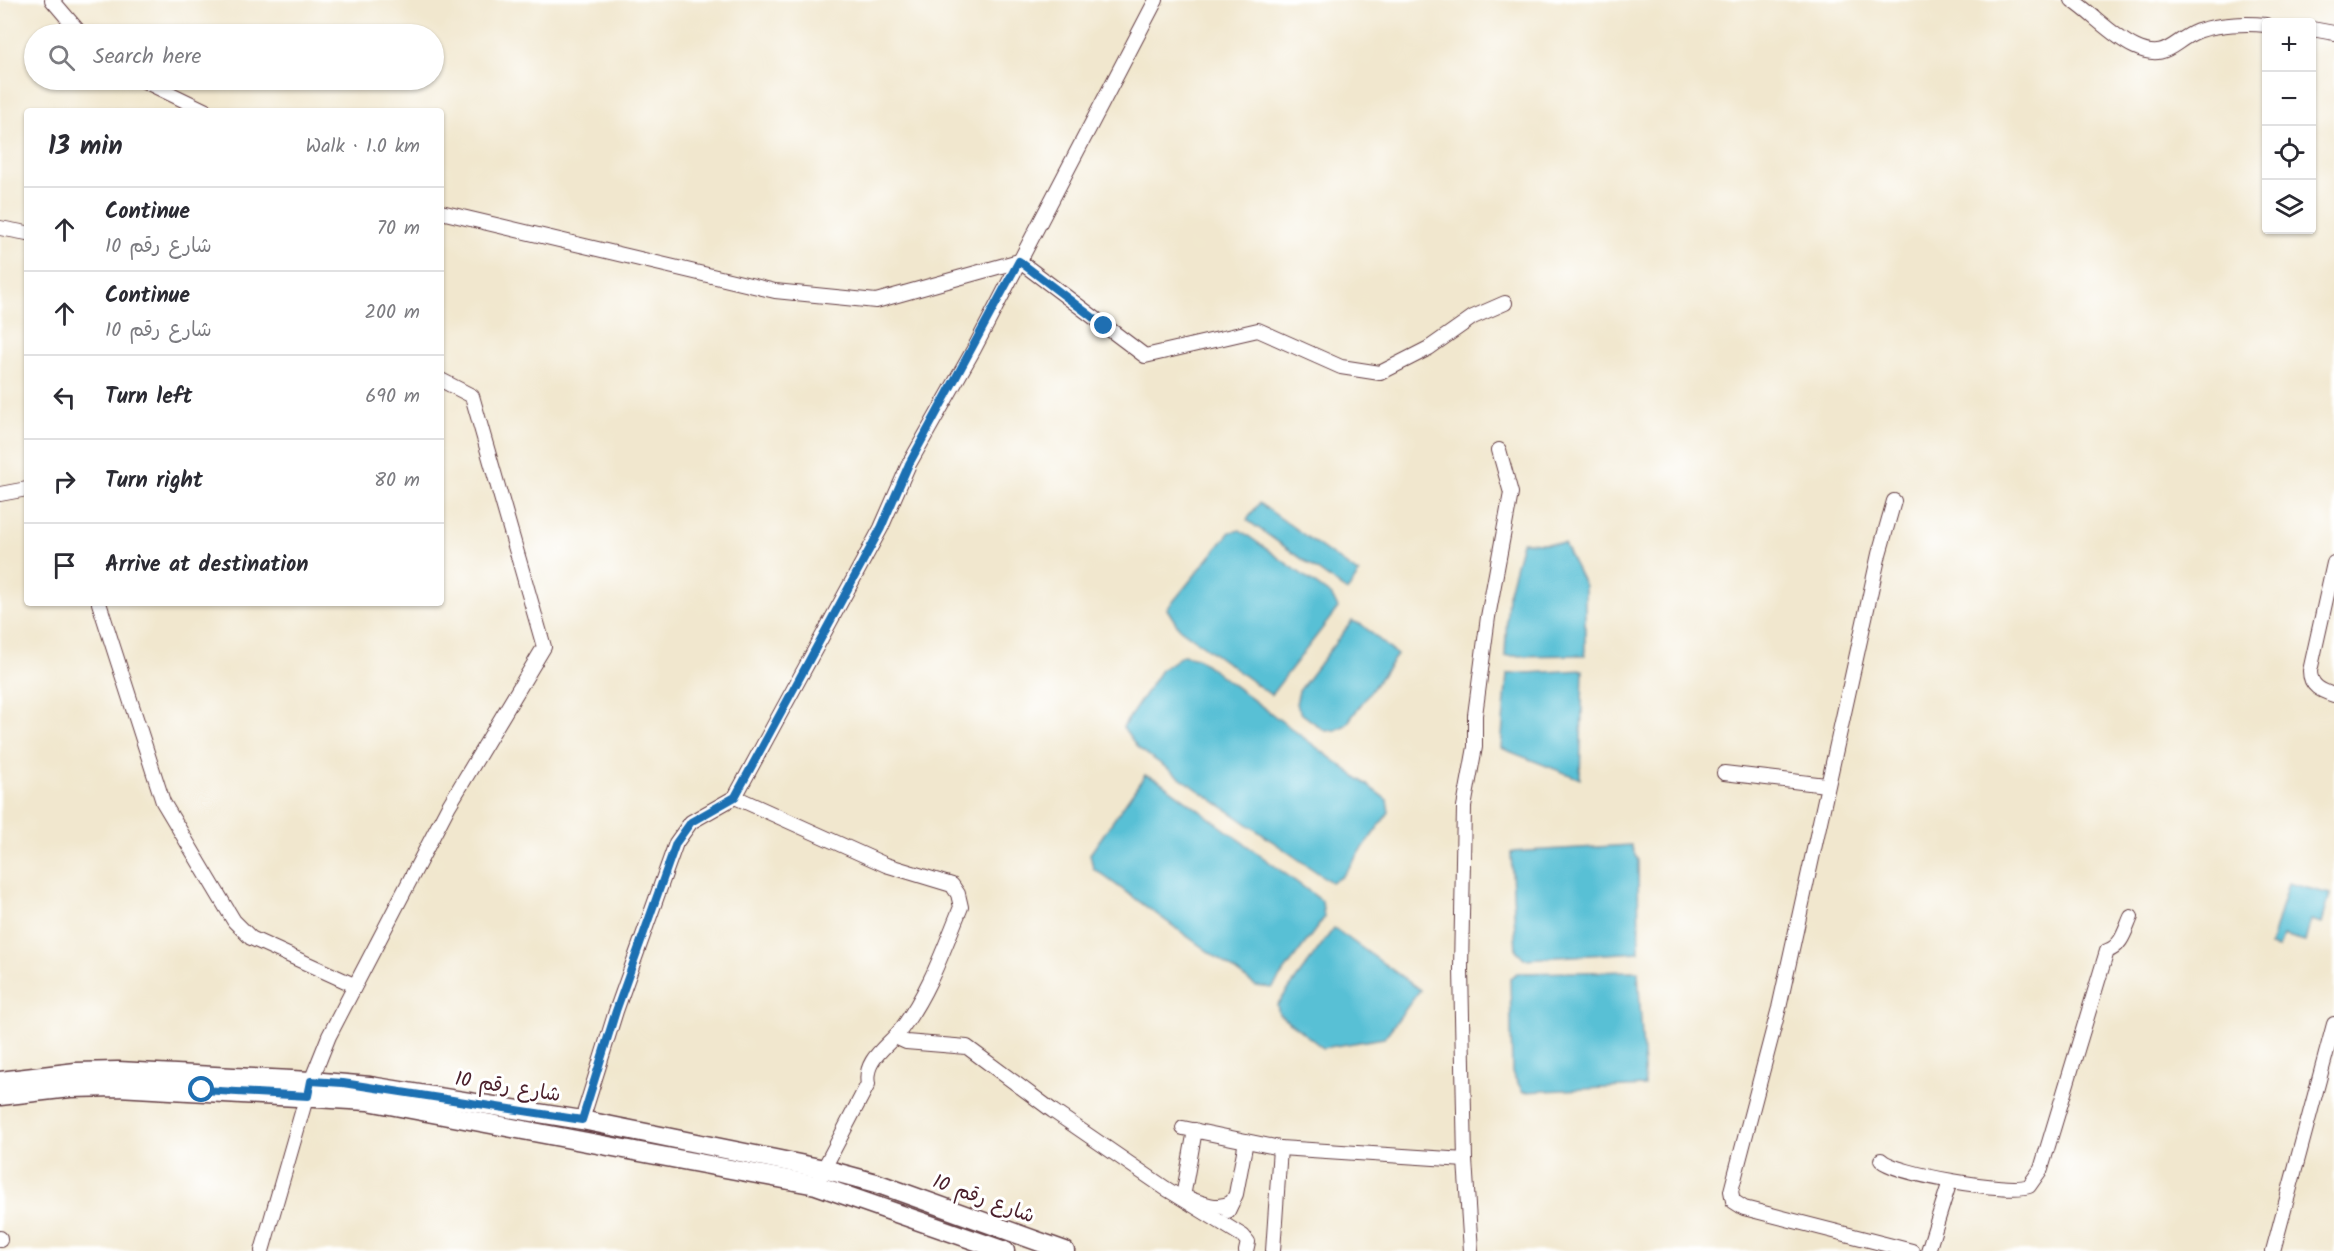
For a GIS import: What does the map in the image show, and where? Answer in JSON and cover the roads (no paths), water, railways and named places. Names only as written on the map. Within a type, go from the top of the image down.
[{"type":"main road","name":"شارع رقم 10","points":[[0,1081],[76,1072],[118,1071],[310,1088],[377,1102],[820,1177],[876,1183],[1065,1251]]},
{"type":"main road","name":"شارع رقم 10","points":[[0,1096],[70,1088],[370,1086],[582,1120],[820,1177],[1005,1251]]},
{"type":"street","points":[[52,0],[72,24]]},
{"type":"street","points":[[582,1120],[616,1011],[676,843],[691,822],[735,797],[881,528],[909,464],[1156,0]]},
{"type":"street","points":[[2072,0],[2133,46],[2153,53],[2170,49],[2204,30],[2262,25]]},
{"type":"street","points":[[2316,30],[2334,33]]},
{"type":"street","points":[[163,90],[200,108]]},
{"type":"street","points":[[444,213],[774,291],[876,301],[1019,261]]},
{"type":"street","points":[[0,228],[24,232]]},
{"type":"street","points":[[1019,261],[1144,356],[1258,330],[1341,366],[1380,373],[1429,348],[1473,317],[1505,303]]},
{"type":"street","points":[[262,1251],[310,1088],[329,1036],[448,807],[544,647],[471,396],[444,382]]},
{"type":"street","points":[[1471,1251],[1465,1160],[1461,969],[1464,807],[1475,747],[1475,715],[1488,617],[1511,493],[1499,450]]},
{"type":"street","points":[[0,494],[24,490]]},
{"type":"street","points":[[1894,501],[1879,554],[1826,785],[1779,1008],[1731,1196],[1736,1204],[1744,1208],[1912,1251]]},
{"type":"street","points":[[2334,562],[2310,671],[2310,677],[2317,687],[2334,695]]},
{"type":"street","points":[[100,606],[164,802],[234,921],[251,938],[354,986]]},
{"type":"street","points":[[1724,772],[1826,785]]},
{"type":"street","points":[[735,797],[886,865],[952,885],[962,907],[916,1009],[896,1037],[872,1059],[866,1073],[868,1084],[820,1177]]},
{"type":"street","points":[[1881,1160],[1892,1167],[1950,1180],[2012,1189],[2029,1186],[2041,1169],[2107,951],[2114,949],[2120,942],[2131,917]]},
{"type":"street","points":[[2273,1251],[2334,1024]]},
{"type":"street","points":[[896,1037],[906,1042],[967,1047],[1053,1111],[1247,1239],[1250,1250]]},
{"type":"street","points":[[1183,1197],[1189,1129],[1280,1148],[1465,1160]]},
{"type":"street","points":[[1224,1224],[1232,1202],[1246,1141]]},
{"type":"street","points":[[1273,1251],[1280,1148]]},
{"type":"street","points":[[1928,1251],[1950,1180]]},
{"type":"street","points":[[1183,1197],[1214,1207],[1224,1207],[1232,1202]]},
{"type":"water","points":[[1259,503],[1359,574],[1347,591],[1247,520]]},
{"type":"water","points":[[1240,530],[1332,596],[1338,608],[1271,695],[1179,628],[1167,609],[1230,532]]},
{"type":"water","points":[[1522,542],[1564,544],[1585,586],[1585,655],[1505,656],[1508,595]]},
{"type":"water","points":[[1352,621],[1362,625],[1397,655],[1346,725],[1336,730],[1325,731],[1301,713],[1296,704],[1299,691]]},
{"type":"water","points":[[1183,655],[1197,658],[1387,800],[1389,812],[1342,877],[1331,882],[1138,748],[1123,727],[1161,670]]},
{"type":"water","points":[[1583,670],[1580,779],[1501,748],[1507,674]]},
{"type":"water","points":[[1145,775],[1158,780],[1322,901],[1324,918],[1272,988],[1256,986],[1093,868],[1090,854]]},
{"type":"water","points":[[1631,845],[1638,861],[1639,952],[1524,959],[1516,951],[1511,852]]},
{"type":"water","points":[[2288,883],[2330,894],[2322,923],[2311,920],[2305,942],[2283,936],[2279,948],[2270,946]]},
{"type":"water","points":[[1334,928],[1420,990],[1384,1038],[1323,1048],[1279,1014],[1277,1005]]},
{"type":"water","points":[[1638,971],[1645,1086],[1523,1092],[1512,1073],[1510,978],[1517,973]]}]
